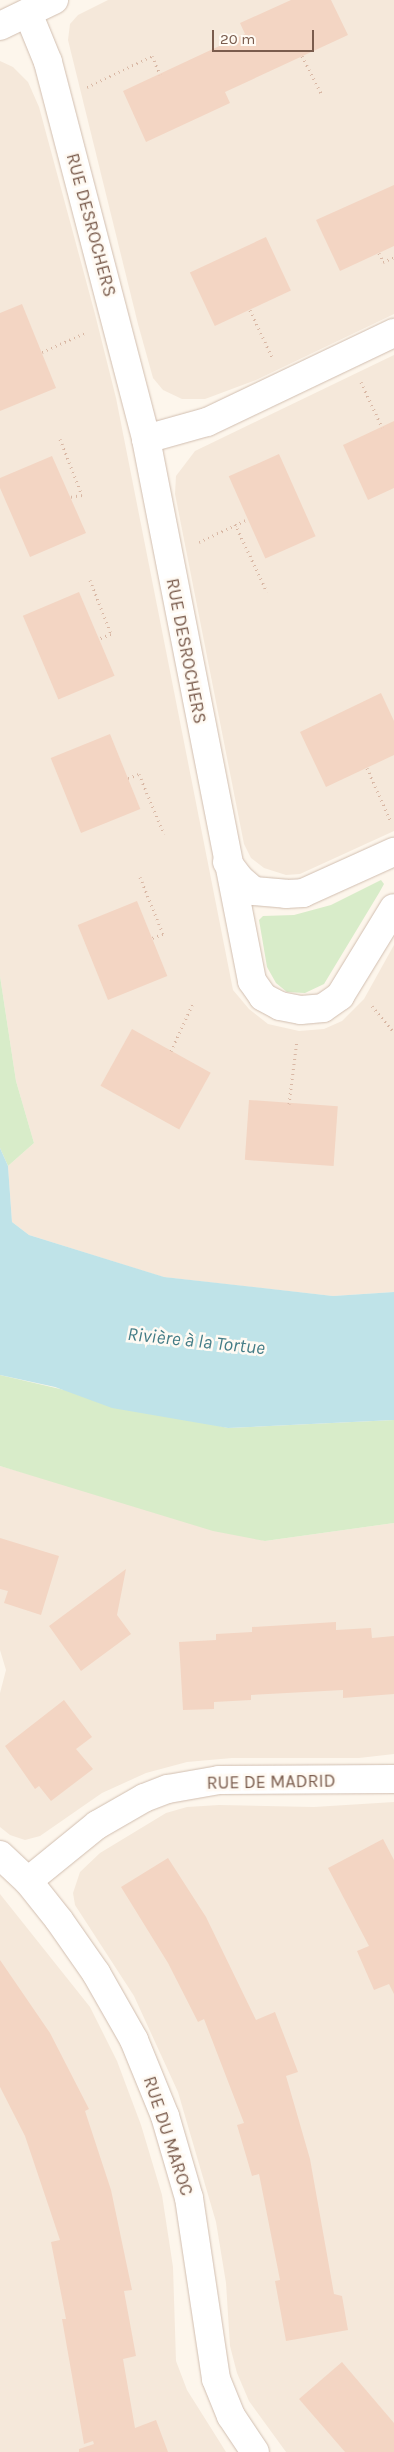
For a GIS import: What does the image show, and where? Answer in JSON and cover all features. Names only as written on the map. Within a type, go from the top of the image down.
[{"type":"street","points":[[0,26],[54,0]]},
{"type":"street","name":"RUE DESROCHERS","points":[[28,13],[48,62],[146,439],[227,862],[252,981],[263,997],[280,1006],[300,1010],[323,1008],[340,996],[394,908]]},
{"type":"street","points":[[146,439],[207,422],[394,333]]},
{"type":"street","name":"RUE DESROCHERS","points":[[227,862],[240,879],[254,890],[286,894],[303,893],[394,852]]},
{"type":"street","name":"RUE DE MADRID","points":[[28,1881],[97,1824],[136,1801],[168,1789],[219,1780],[394,1779]]},
{"type":"street","name":"RUE DU MAROC","points":[[0,1855],[28,1881],[96,1973],[134,2040],[171,2135],[189,2198],[216,2379],[231,2416],[256,2452]]},
{"type":"path","points":[[58,102],[152,56],[160,74]]},
{"type":"path","points":[[302,56],[321,94]]},
{"type":"path","points":[[379,253],[383,262],[394,257]]},
{"type":"path","points":[[250,310],[286,384]]},
{"type":"path","points":[[42,352],[116,320]]},
{"type":"path","points":[[348,354],[382,427]]},
{"type":"path","points":[[60,439],[82,495],[70,497]]},
{"type":"path","points":[[168,556],[248,519]]},
{"type":"path","points":[[235,524],[266,592]]},
{"type":"path","points":[[90,580],[111,634],[98,639]]},
{"type":"path","points":[[367,768],[394,829]]},
{"type":"path","points":[[128,778],[139,774],[164,834]]},
{"type":"path","points":[[140,877],[163,934],[152,938]]},
{"type":"path","points":[[171,1050],[193,1003]]},
{"type":"path","points":[[289,1104],[300,1010]]},
{"type":"shaded area","points":[[108,0],[394,0],[394,314],[256,380],[205,399],[182,399],[163,390],[153,378],[138,324],[68,40],[70,24],[78,15]]},
{"type":"shaded area","points":[[0,61],[13,67],[28,82],[39,107],[95,314],[116,398],[233,990],[249,1009],[268,1024],[299,1031],[324,1029],[342,1021],[364,999],[394,945],[394,1292],[333,1296],[163,1277],[29,1235],[12,1222],[8,1166],[34,1143],[16,1081],[0,976]]},
{"type":"shaded area","points":[[394,355],[394,831],[300,874],[286,875],[264,868],[251,858],[244,844],[175,494],[176,476],[195,451]]},
{"type":"shaded area","points":[[0,1466],[265,1541],[394,1523],[394,1754],[359,1758],[232,1758],[187,1762],[146,1773],[102,1793],[40,1836],[25,1840],[10,1835],[0,1827],[0,1693],[6,1670],[0,1650]]},
{"type":"shaded area","points":[[394,1802],[394,2452],[286,2452],[249,2401],[237,2373],[230,2346],[226,2283],[216,2222],[178,2092],[134,1996],[75,1905],[73,1893],[80,1872],[100,1853],[166,1813],[187,1807],[219,1805],[314,1807]]},
{"type":"shaded area","points":[[0,1894],[90,2007],[117,2061],[141,2125],[162,2195],[173,2267],[176,2361],[187,2390],[226,2452],[0,2452]]},
{"type":"green space","points":[[381,880],[384,884],[324,984],[305,993],[287,992],[276,983],[267,967],[259,920],[263,916],[294,915],[331,905]]},
{"type":"green space","points":[[0,976],[16,1081],[34,1143],[8,1166],[0,1148]]},
{"type":"green space","points":[[0,1375],[228,1428],[394,1420],[394,1523],[265,1541],[213,1531],[0,1466]]},
{"type":"water","name":"Rivière à la Tortue","points":[[0,1148],[8,1166],[12,1222],[29,1235],[164,1277],[333,1296],[394,1292],[394,1420],[228,1428],[112,1408],[55,1387],[0,1375]]},
{"type":"building","points":[[291,0],[331,0],[348,35],[225,92],[230,103],[146,142],[123,91],[245,34],[240,23]]},
{"type":"building","points":[[394,185],[394,246],[340,271],[316,220]]},
{"type":"building","points":[[266,237],[291,290],[215,326],[190,272]]},
{"type":"building","points":[[22,304],[56,388],[0,411],[0,313]]},
{"type":"building","points":[[394,421],[394,488],[368,500],[343,445]]},
{"type":"building","points":[[279,454],[316,536],[265,559],[229,476]]},
{"type":"building","points":[[52,456],[86,533],[30,557],[0,488],[0,478]]},
{"type":"building","points":[[79,592],[115,676],[58,700],[23,616]]},
{"type":"building","points":[[381,693],[394,721],[394,755],[326,787],[300,732]]},
{"type":"building","points":[[110,734],[140,809],[81,833],[51,758]]},
{"type":"building","points":[[137,901],[167,976],[108,1000],[78,925]]},
{"type":"building","points":[[132,1029],[211,1073],[179,1129],[100,1086]]},
{"type":"building","points":[[249,1100],[338,1106],[334,1166],[245,1160]]},
{"type":"building","points":[[0,1538],[59,1556],[41,1615],[4,1603],[8,1591],[0,1589]]},
{"type":"building","points":[[126,1569],[117,1615],[131,1634],[81,1671],[49,1626]]},
{"type":"building","points":[[336,1622],[336,1630],[371,1628],[372,1638],[394,1636],[394,1694],[343,1698],[343,1690],[251,1695],[251,1700],[214,1702],[214,1709],[183,1710],[179,1642],[216,1640],[216,1634],[252,1632],[252,1627]]},
{"type":"building","points":[[64,1700],[92,1737],[76,1749],[93,1769],[51,1801],[39,1786],[35,1789],[5,1746]]},
{"type":"building","points":[[383,1839],[394,1860],[394,1994],[389,1984],[374,1990],[357,1951],[369,1946],[328,1868]]},
{"type":"building","points":[[168,1858],[206,1917],[256,2020],[275,2012],[298,2072],[286,2076],[310,2159],[334,2294],[342,2296],[348,2330],[286,2341],[275,2281],[280,2280],[259,2174],[252,2176],[237,2125],[244,2123],[204,2019],[198,2022],[168,1963],[121,1887]]},
{"type":"building","points":[[0,1960],[50,2033],[89,2109],[85,2111],[111,2190],[132,2290],[124,2291],[136,2356],[123,2359],[135,2428],[156,2420],[168,2452],[79,2452],[79,2449],[94,2444],[93,2441],[84,2444],[62,2319],[66,2319],[51,2242],[60,2240],[25,2136],[0,2087]]},
{"type":"building","points":[[342,2362],[394,2423],[394,2452],[345,2452],[299,2399]]}]
